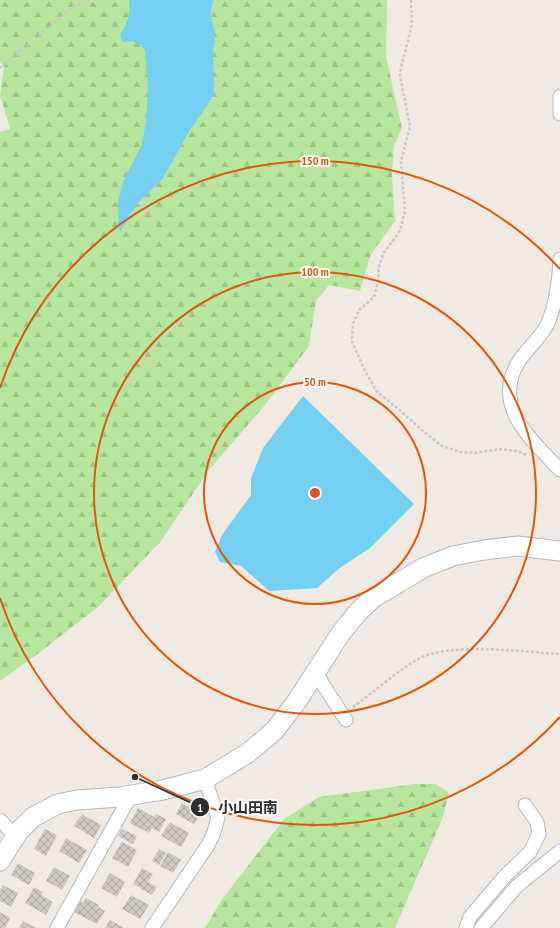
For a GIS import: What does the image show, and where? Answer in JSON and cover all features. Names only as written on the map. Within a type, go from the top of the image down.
[{"type":"street","points":[[560,96],[560,114]]},
{"type":"street","points":[[560,259],[556,295],[546,325],[519,362],[510,382],[509,396],[514,414],[533,441],[560,470]]},
{"type":"street","points":[[0,861],[15,836],[33,817],[58,804],[77,800],[131,795],[163,790],[204,779],[248,753],[274,731],[295,704],[341,633],[358,612],[373,598],[422,568],[453,556],[484,550],[518,546],[549,548],[560,551]]},
{"type":"street","points":[[317,671],[322,683],[344,716]]},
{"type":"street","points":[[152,928],[208,844],[214,832],[218,818],[204,779]]},
{"type":"street","points":[[57,928],[131,795]]},
{"type":"street","points":[[466,928],[470,917],[506,875],[530,852],[539,834],[537,822],[525,805]]},
{"type":"street","points":[[0,820],[15,836]]},
{"type":"street","points":[[481,928],[518,886],[560,851]]},
{"type":"path","points":[[0,68],[73,7],[93,0]]},
{"type":"path","points":[[411,0],[412,25],[400,76],[410,126],[401,162],[405,211],[400,231],[383,254],[379,267],[378,282],[374,297],[359,310],[352,324],[352,340],[364,370],[376,392],[442,446],[461,452],[475,453],[500,449],[516,451],[530,456]]},
{"type":"path","points":[[344,716],[411,663],[434,653],[447,651],[496,650],[560,654]]},
{"type":"green space","points":[[0,0],[387,0],[386,57],[402,128],[394,146],[392,174],[395,221],[371,254],[360,291],[329,285],[316,301],[309,346],[265,405],[208,471],[161,541],[99,606],[39,653],[0,681],[0,132],[10,129],[0,95],[4,66],[0,62]]},
{"type":"green space","points":[[415,784],[435,784],[449,792],[443,817],[395,928],[205,928],[223,898],[284,819],[319,797]]},
{"type":"water","points":[[129,0],[215,0],[213,1],[210,15],[215,40],[213,51],[214,93],[188,133],[163,178],[138,203],[120,232],[118,222],[118,202],[123,182],[142,144],[146,121],[148,88],[145,51],[140,44],[132,41],[122,42],[120,34],[128,18],[130,9]]},
{"type":"water","points":[[303,396],[414,504],[370,548],[341,567],[317,588],[269,591],[241,566],[220,562],[215,552],[222,535],[251,495],[251,478],[263,448]]},
{"type":"building","points":[[182,803],[192,809],[194,804],[203,809],[194,824],[176,814]]},
{"type":"building","points":[[138,808],[154,817],[156,814],[166,819],[159,832],[152,828],[149,833],[130,823]]},
{"type":"building","points":[[82,814],[101,825],[94,838],[74,826]]},
{"type":"building","points":[[170,822],[189,833],[181,847],[161,836]]},
{"type":"building","points":[[45,829],[57,835],[46,856],[34,849]]},
{"type":"building","points":[[122,829],[137,836],[133,844],[118,836]]},
{"type":"building","points":[[66,838],[87,850],[79,863],[59,851]]},
{"type":"building","points":[[122,842],[137,850],[128,867],[112,858]]},
{"type":"building","points":[[159,849],[166,853],[159,865],[152,861]]},
{"type":"building","points":[[168,852],[181,860],[173,873],[160,866]]},
{"type":"building","points":[[18,863],[35,873],[29,885],[11,875]]},
{"type":"building","points":[[54,867],[70,876],[62,890],[46,881]]},
{"type":"building","points":[[142,868],[153,874],[148,882],[157,887],[152,895],[133,884]]},
{"type":"building","points":[[110,873],[125,882],[117,897],[101,888]]},
{"type":"building","points":[[3,885],[18,893],[11,907],[0,901],[0,890]]},
{"type":"building","points":[[34,887],[43,892],[41,895],[53,902],[46,915],[25,903]]},
{"type":"building","points":[[131,895],[149,905],[140,919],[122,909]]},
{"type":"building","points":[[86,898],[99,905],[98,907],[105,911],[97,924],[74,912],[81,901],[83,903]]},
{"type":"building","points":[[0,912],[10,918],[5,928],[0,928]]},
{"type":"building","points":[[110,920],[124,928],[105,928]]},
{"type":"building","points":[[23,921],[36,928],[19,928]]},
{"type":"place","name":"小山田南","points":[[135,777]]}]
